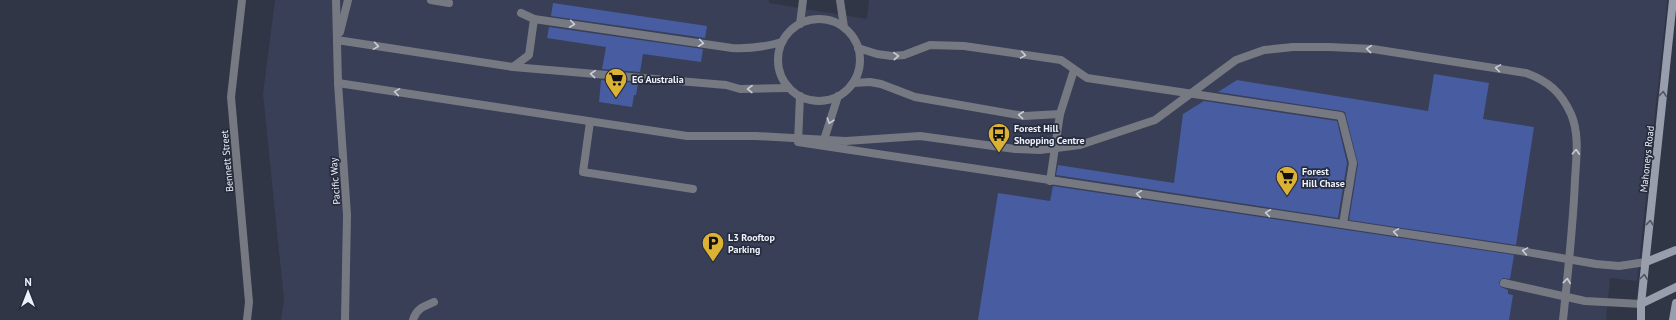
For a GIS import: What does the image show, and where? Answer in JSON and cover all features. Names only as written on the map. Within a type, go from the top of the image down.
[{"type":"main road","name":"Mahoneys Road","points":[[1641,320],[1641,304],[1673,0]]},
{"type":"main road","points":[[1646,262],[1676,250]]},
{"type":"main road","points":[[1641,304],[1676,288]]},
{"type":"main road","points":[[1673,320],[1676,303]]},
{"type":"street","name":"Bennett Street","points":[[242,0],[231,97],[249,302],[246,320]]},
{"type":"street","name":"Pacific Way","points":[[336,0],[338,83],[347,215],[345,320]]},
{"type":"street","name":"Pacific Way","points":[[337,40],[348,0]]},
{"type":"street","points":[[431,0],[449,3]]},
{"type":"street","points":[[800,24],[803,0]]},
{"type":"street","points":[[840,0],[844,27]]},
{"type":"street","points":[[521,13],[534,19],[732,48],[750,49],[765,47],[782,42]]},
{"type":"street","points":[[513,67],[529,55],[534,19]]},
{"type":"street","points":[[822,19],[834,22],[844,27],[853,36],[858,48],[860,60],[859,72],[853,83],[846,91],[838,96],[826,100],[813,100],[800,96],[789,88],[783,78],[779,66],[779,54],[782,42],[790,32],[800,24],[811,20],[822,19]]},
{"type":"street","points":[[337,40],[513,67],[726,85],[740,89],[789,88]]},
{"type":"street","points":[[858,48],[877,54],[892,56],[904,55],[930,45],[942,44],[964,46],[1061,60],[1087,78],[1341,116],[1353,163],[1343,224]]},
{"type":"street","points":[[338,83],[687,136],[756,136],[846,141],[920,136],[1014,149],[1040,150],[1080,145],[1155,120],[1236,60],[1264,50],[1293,47],[1373,49],[1526,72],[1542,79],[1554,88],[1571,115],[1577,141],[1573,224],[1563,320]]},
{"type":"street","points":[[1050,181],[1060,114],[1074,70]]},
{"type":"street","points":[[853,83],[870,82],[881,84],[915,97],[1024,116],[1060,114]]},
{"type":"street","points":[[800,96],[798,142],[1521,251],[1596,264],[1619,266],[1646,262]]},
{"type":"street","points":[[822,145],[838,96]]},
{"type":"street","points":[[590,122],[583,172],[693,189]]},
{"type":"street","points":[[1504,283],[1585,301],[1641,304]]},
{"type":"street","points":[[413,320],[414,315],[421,308],[434,302]]},
{"type":"shaded area","points":[[275,0],[769,0],[769,3],[867,19],[869,0],[1667,0],[1667,2],[1637,281],[1610,278],[1606,320],[281,320],[284,300],[263,94]]},
{"type":"building","points":[[553,3],[707,26],[705,38],[551,16]]},
{"type":"building","points":[[549,27],[703,49],[701,62],[643,54],[640,72],[602,69],[606,47],[547,38]]},
{"type":"building","points":[[1434,74],[1489,83],[1483,119],[1534,127],[1516,245],[1349,220],[1358,164],[1345,112],[1218,92],[1237,80],[1428,111]]},
{"type":"building","points":[[601,80],[638,83],[632,107],[599,102]]},
{"type":"building","points":[[1204,101],[1337,121],[1347,163],[1338,218],[1056,175],[1058,165],[1174,183],[1183,114]]},
{"type":"building","points":[[1053,186],[1514,255],[1510,279],[1503,278],[1499,282],[1501,287],[1508,290],[1508,294],[1513,295],[1509,320],[978,320],[998,193],[1050,201]]},
{"type":"place","name":"EG Australia","points":[[616,98]]},
{"type":"place","name":"Forest Hill Shopping Centre","points":[[999,154]]},
{"type":"place","name":"Forest Hill Chase","points":[[1287,196]]},
{"type":"place","name":"L3 Rooftop Parking","points":[[713,262]]}]
